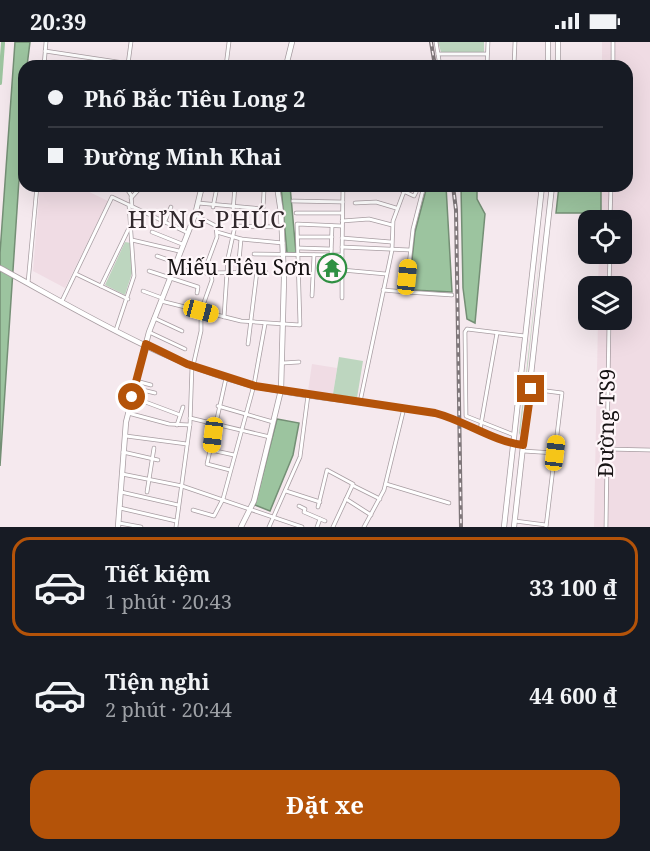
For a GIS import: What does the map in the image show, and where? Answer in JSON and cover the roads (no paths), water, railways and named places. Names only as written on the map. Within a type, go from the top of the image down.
[{"type":"main road","points":[[288,60],[292,42]]},
{"type":"main road","points":[[548,42],[548,60]]},
{"type":"main road","points":[[558,42],[558,60]]},
{"type":"main road","points":[[119,525],[124,436],[134,388],[149,332],[178,251],[195,215],[200,192]]},
{"type":"main road","points":[[241,527],[251,508],[271,437],[281,390],[283,243],[278,192]]},
{"type":"main road","points":[[504,527],[541,192]]},
{"type":"main road","points":[[514,524],[551,192]]},
{"type":"main road","points":[[538,229],[548,230]]},
{"type":"main road","points":[[0,268],[116,330],[193,366],[254,385],[451,417],[523,448]]},
{"type":"street","points":[[44,60],[45,42]]},
{"type":"street","points":[[129,60],[131,42]]},
{"type":"street","points":[[226,60],[229,42]]},
{"type":"street","points":[[436,42],[439,60]]},
{"type":"street","points":[[488,42],[488,60]]},
{"type":"street","points":[[514,60],[515,42]]},
{"type":"street","points":[[613,42],[613,60]]},
{"type":"street","points":[[45,51],[102,60]]},
{"type":"street","points":[[438,54],[488,54]]},
{"type":"street","points":[[28,283],[36,192]]},
{"type":"street","points":[[116,330],[128,299],[135,268],[130,225],[131,198],[128,192]]},
{"type":"street","points":[[131,198],[136,192]]},
{"type":"street","points":[[213,207],[216,192]]},
{"type":"street","points":[[224,317],[229,272],[228,258],[235,226],[233,209],[235,192]]},
{"type":"street","points":[[198,203],[233,209],[263,209],[264,192]]},
{"type":"street","points":[[342,298],[343,192]]},
{"type":"street","points":[[360,402],[392,250],[392,225],[403,192]]},
{"type":"street","points":[[406,292],[413,229],[422,192]]},
{"type":"street","points":[[610,210],[611,192]]},
{"type":"street","points":[[62,301],[112,197],[186,232]]},
{"type":"street","points":[[293,201],[343,202]]},
{"type":"street","points":[[355,203],[375,202],[396,208]]},
{"type":"street","points":[[164,223],[171,207]]},
{"type":"street","points":[[296,213],[342,213]]},
{"type":"street","points":[[195,215],[214,223],[217,232],[204,272]]},
{"type":"street","points":[[144,291],[162,300],[224,317],[252,323],[300,325],[297,224],[332,226],[369,219],[392,225]]},
{"type":"street","points":[[101,286],[130,225]]},
{"type":"street","points":[[235,226],[282,227]]},
{"type":"street","points":[[331,255],[332,226]]},
{"type":"street","points":[[152,232],[162,239],[182,244]]},
{"type":"street","points":[[217,232],[241,239],[283,243]]},
{"type":"street","points":[[297,237],[332,237]]},
{"type":"street","points":[[342,238],[392,242]]},
{"type":"street","points":[[238,272],[241,239]]},
{"type":"street","points":[[132,240],[178,251]]},
{"type":"street","points":[[342,247],[410,250]]},
{"type":"street","points":[[299,248],[332,249]]},
{"type":"street","points":[[254,254],[342,255]]},
{"type":"street","points":[[312,296],[314,255]]},
{"type":"street","points":[[158,256],[204,272],[266,272]]},
{"type":"street","points":[[342,270],[386,274]]},
{"type":"street","points":[[149,271],[198,286],[196,293]]},
{"type":"street","points":[[248,344],[257,272]]},
{"type":"street","points":[[176,527],[188,444],[193,366],[201,331],[201,311],[212,280],[211,273]]},
{"type":"street","points":[[75,274],[128,299]]},
{"type":"street","points":[[383,290],[452,295]]},
{"type":"street","points":[[154,318],[182,331]]},
{"type":"street","points":[[193,510],[214,516],[223,499],[254,385],[265,324]]},
{"type":"street","points":[[514,435],[466,416],[465,332],[467,329],[525,336]]},
{"type":"street","name":"Đường TS9","points":[[606,527],[609,330]]},
{"type":"street","points":[[149,332],[185,349]]},
{"type":"street","points":[[480,430],[497,333]]},
{"type":"street","points":[[283,363],[299,362]]},
{"type":"street","points":[[226,377],[214,422],[207,464],[230,470]]},
{"type":"street","points":[[136,381],[151,384]]},
{"type":"street","points":[[134,388],[155,393]]},
{"type":"street","points":[[514,524],[546,526],[562,393],[531,389]]},
{"type":"street","points":[[269,527],[300,458],[308,394]]},
{"type":"street","points":[[132,397],[180,415]]},
{"type":"street","points":[[177,425],[183,406]]},
{"type":"street","points":[[218,406],[274,423]]},
{"type":"street","points":[[364,527],[380,500],[386,484],[404,408]]},
{"type":"street","points":[[128,413],[177,425],[190,425]]},
{"type":"street","points":[[190,418],[242,428],[271,437]]},
{"type":"street","points":[[124,436],[188,444]]},
{"type":"street","points":[[147,492],[155,459],[154,448]]},
{"type":"street","points":[[523,448],[555,453]]},
{"type":"street","points":[[607,449],[650,450]]},
{"type":"street","points":[[211,450],[234,455]]},
{"type":"street","points":[[123,452],[155,459]]},
{"type":"street","points":[[318,507],[327,470],[380,500]]},
{"type":"street","points":[[122,474],[182,486],[302,527]]},
{"type":"street","points":[[386,484],[449,503]]},
{"type":"street","points":[[333,527],[352,485]]},
{"type":"street","points":[[286,491],[320,502]]},
{"type":"street","points":[[121,492],[178,505]]},
{"type":"street","points":[[346,499],[371,515]]},
{"type":"street","points":[[299,506],[325,522]]},
{"type":"street","points":[[120,508],[176,521]]},
{"type":"street","points":[[317,527],[320,519]]},
{"type":"street","points":[[119,525],[141,527]]},
{"type":"waterway","points":[[0,83],[3,43]]},
{"type":"railway","points":[[431,42],[434,60]]},
{"type":"railway","points":[[454,192],[456,210],[461,527]]},
{"type":"place","name":"Miếu Tiêu Sơn","points":[[332,268]]},
{"type":"district","name":"HƯNG PHÚC","points":[[207,220]]}]
